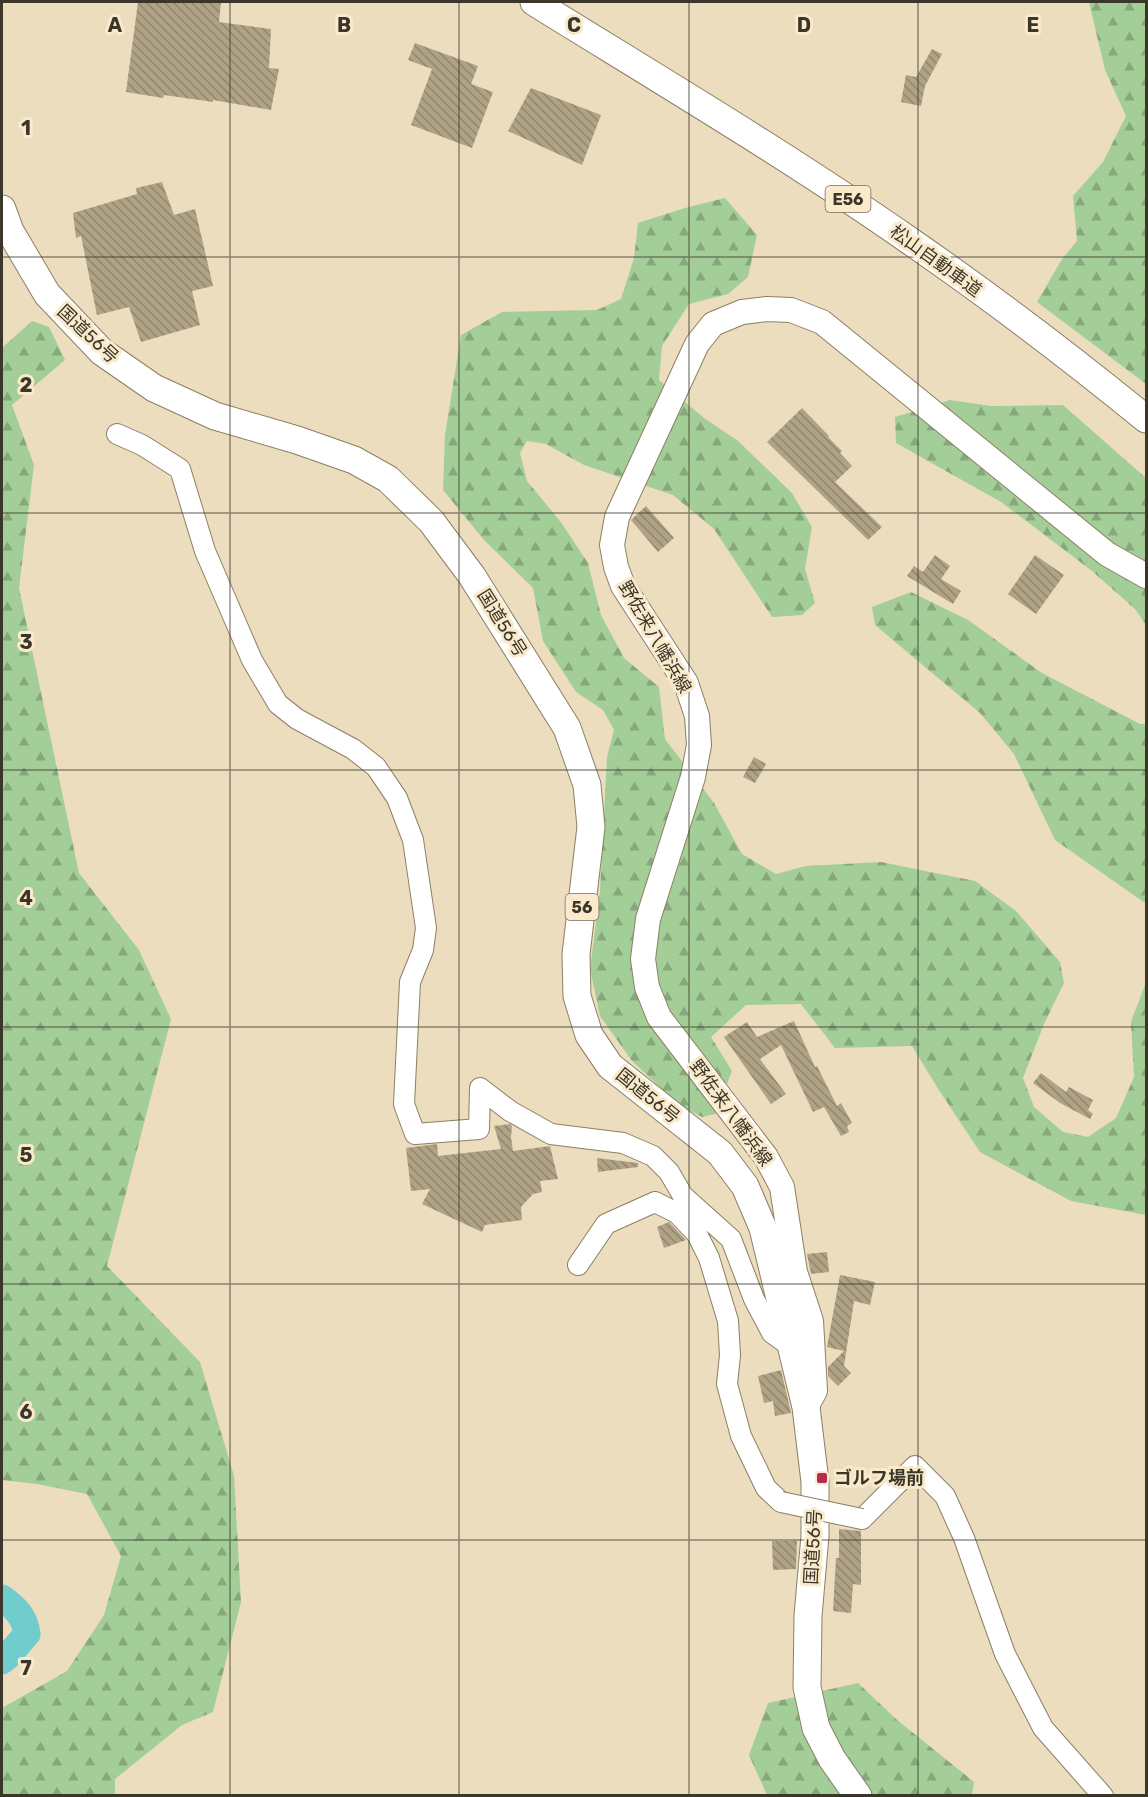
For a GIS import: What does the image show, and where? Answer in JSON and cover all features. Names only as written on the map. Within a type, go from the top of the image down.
[{"type":"highway","name":"松山自動車道","points":[[534,2],[758,140],[910,241],[1097,379],[1146,418]]},
{"type":"highway","name":"国道56号","points":[[2,209],[10,231],[47,294],[102,352],[154,388],[215,416],[297,440],[354,460],[388,479],[431,521],[472,576],[567,728],[587,785],[591,827],[576,954],[578,996],[589,1035],[610,1066],[720,1153],[745,1186],[763,1228],[806,1407],[815,1482],[815,1536],[808,1616],[807,1687],[816,1728],[832,1759],[858,1796]]},
{"type":"main road","name":"野佐来八幡浜線","points":[[806,1407],[815,1391],[811,1321],[795,1272],[782,1187],[765,1157],[659,1017],[647,987],[643,959],[648,919],[693,777],[699,745],[698,716],[686,683],[623,586],[616,567],[612,545],[617,517],[697,344],[713,324],[742,312],[767,309],[791,310],[822,322],[1107,554],[1146,576]]},
{"type":"street","points":[[117,434],[180,469],[205,551],[252,660],[278,704],[297,719],[353,749],[376,767],[397,798],[413,840],[426,928],[423,950],[410,982],[404,1104],[415,1134],[479,1130],[480,1088],[510,1112],[551,1134],[623,1143],[653,1156],[669,1172],[683,1196],[731,1239],[754,1299],[772,1333],[793,1348]]},
{"type":"street","points":[[578,1265],[606,1224],[655,1202],[677,1213],[697,1234],[709,1258],[728,1321],[730,1355],[728,1384],[741,1436],[766,1488],[781,1502],[862,1519],[915,1466],[945,1496],[964,1538],[1005,1654],[1042,1728],[1103,1796]]},
{"type":"green space","points":[[1089,2],[1146,2],[1146,384],[1037,302],[1062,259],[1077,241],[1073,196],[1103,162],[1126,116],[1105,70]]},
{"type":"green space","points":[[725,198],[757,235],[748,277],[728,294],[689,304],[662,346],[659,380],[704,418],[738,441],[792,493],[812,527],[805,569],[815,603],[802,615],[772,617],[714,529],[673,495],[584,465],[546,444],[527,441],[520,453],[527,481],[560,521],[588,563],[601,615],[624,658],[659,687],[665,739],[714,803],[742,854],[776,874],[806,866],[881,862],[975,881],[1016,911],[1060,962],[1064,983],[1044,1024],[1023,1078],[1034,1107],[1063,1132],[1088,1137],[1116,1118],[1134,1077],[1131,1022],[1146,982],[1146,1215],[1071,1201],[980,1152],[912,1046],[835,1048],[801,1004],[746,1005],[711,1037],[732,1071],[715,1114],[702,1117],[679,1105],[632,1061],[600,1016],[590,969],[600,891],[607,757],[614,730],[603,710],[576,692],[543,641],[533,588],[484,540],[443,490],[445,435],[461,335],[502,312],[597,310],[621,299],[634,258],[638,223]]},
{"type":"green space","points":[[32,321],[49,327],[65,360],[12,405],[34,465],[19,588],[79,873],[139,950],[171,1019],[107,1266],[200,1362],[234,1476],[241,1602],[213,1712],[182,1725],[115,1779],[115,1795],[2,1795],[2,1708],[67,1671],[104,1615],[121,1556],[87,1494],[2,1480],[2,348]]},
{"type":"green space","points":[[950,400],[991,406],[1063,405],[1146,478],[1146,625],[1135,609],[1092,571],[1001,502],[896,443],[895,417]]},
{"type":"green space","points":[[911,592],[968,620],[1042,673],[1140,724],[1146,724],[1146,909],[1145,903],[1055,840],[1014,754],[980,713],[875,625],[872,607]]},
{"type":"green space","points":[[858,1683],[896,1719],[974,1782],[972,1795],[767,1795],[749,1755],[768,1703]]},
{"type":"building","points":[[138,2],[221,2],[219,22],[271,29],[269,68],[279,69],[271,110],[213,100],[213,102],[164,95],[163,98],[126,92]]},
{"type":"building","points":[[415,43],[478,66],[471,84],[493,92],[472,148],[411,125],[432,69],[408,60]]},
{"type":"building","points":[[932,49],[942,54],[925,86],[921,106],[901,102],[906,75],[916,77]]},
{"type":"building","points":[[531,88],[601,115],[582,165],[508,131]]},
{"type":"building","points":[[162,182],[174,215],[195,209],[213,286],[192,291],[200,325],[141,342],[129,307],[97,315],[81,236],[76,238],[73,213],[137,194],[136,188]]},
{"type":"building","points":[[802,408],[842,451],[840,453],[852,466],[835,482],[882,527],[868,540],[767,442]]},
{"type":"building","points":[[646,506],[674,538],[658,552],[631,520]]},
{"type":"building","points":[[935,555],[950,566],[941,579],[961,591],[953,604],[907,576],[914,566],[923,572]]},
{"type":"building","points":[[1035,555],[1064,575],[1036,614],[1008,594]]},
{"type":"building","points":[[754,757],[766,764],[755,783],[743,777]]},
{"type":"building","points":[[794,1021],[815,1067],[817,1066],[837,1106],[841,1103],[852,1123],[847,1126],[849,1132],[841,1136],[824,1107],[813,1112],[781,1045],[760,1059],[786,1094],[771,1104],[724,1037],[747,1022],[757,1037]]},
{"type":"building","points":[[1041,1073],[1066,1092],[1069,1087],[1093,1100],[1088,1110],[1093,1114],[1090,1119],[1060,1103],[1033,1083]]},
{"type":"building","points":[[510,1124],[513,1151],[550,1146],[558,1179],[540,1181],[542,1192],[533,1194],[521,1207],[522,1220],[485,1225],[482,1232],[422,1204],[430,1189],[411,1191],[406,1148],[437,1144],[438,1156],[501,1149],[494,1126]]},
{"type":"building","points":[[597,1158],[638,1163],[638,1167],[598,1172]]},
{"type":"building","points":[[669,1222],[686,1240],[664,1248],[657,1227]]},
{"type":"building","points":[[827,1252],[829,1272],[811,1274],[807,1254]]},
{"type":"building","points":[[840,1275],[875,1282],[870,1305],[854,1301],[844,1366],[851,1373],[838,1386],[828,1376],[828,1367],[844,1351],[827,1347]]},
{"type":"building","points":[[781,1370],[791,1413],[775,1416],[773,1401],[764,1403],[758,1376]]},
{"type":"building","points":[[839,1529],[861,1531],[861,1585],[853,1584],[851,1613],[833,1611],[836,1558],[839,1558]]},
{"type":"building","points":[[772,1541],[797,1541],[796,1569],[773,1570]]},
{"type":"waterway","points":[[2,1598],[19,1613],[27,1634],[2,1661]]},
{"type":"place","name":"ゴルフ場前","points":[[822,1478]]}]
